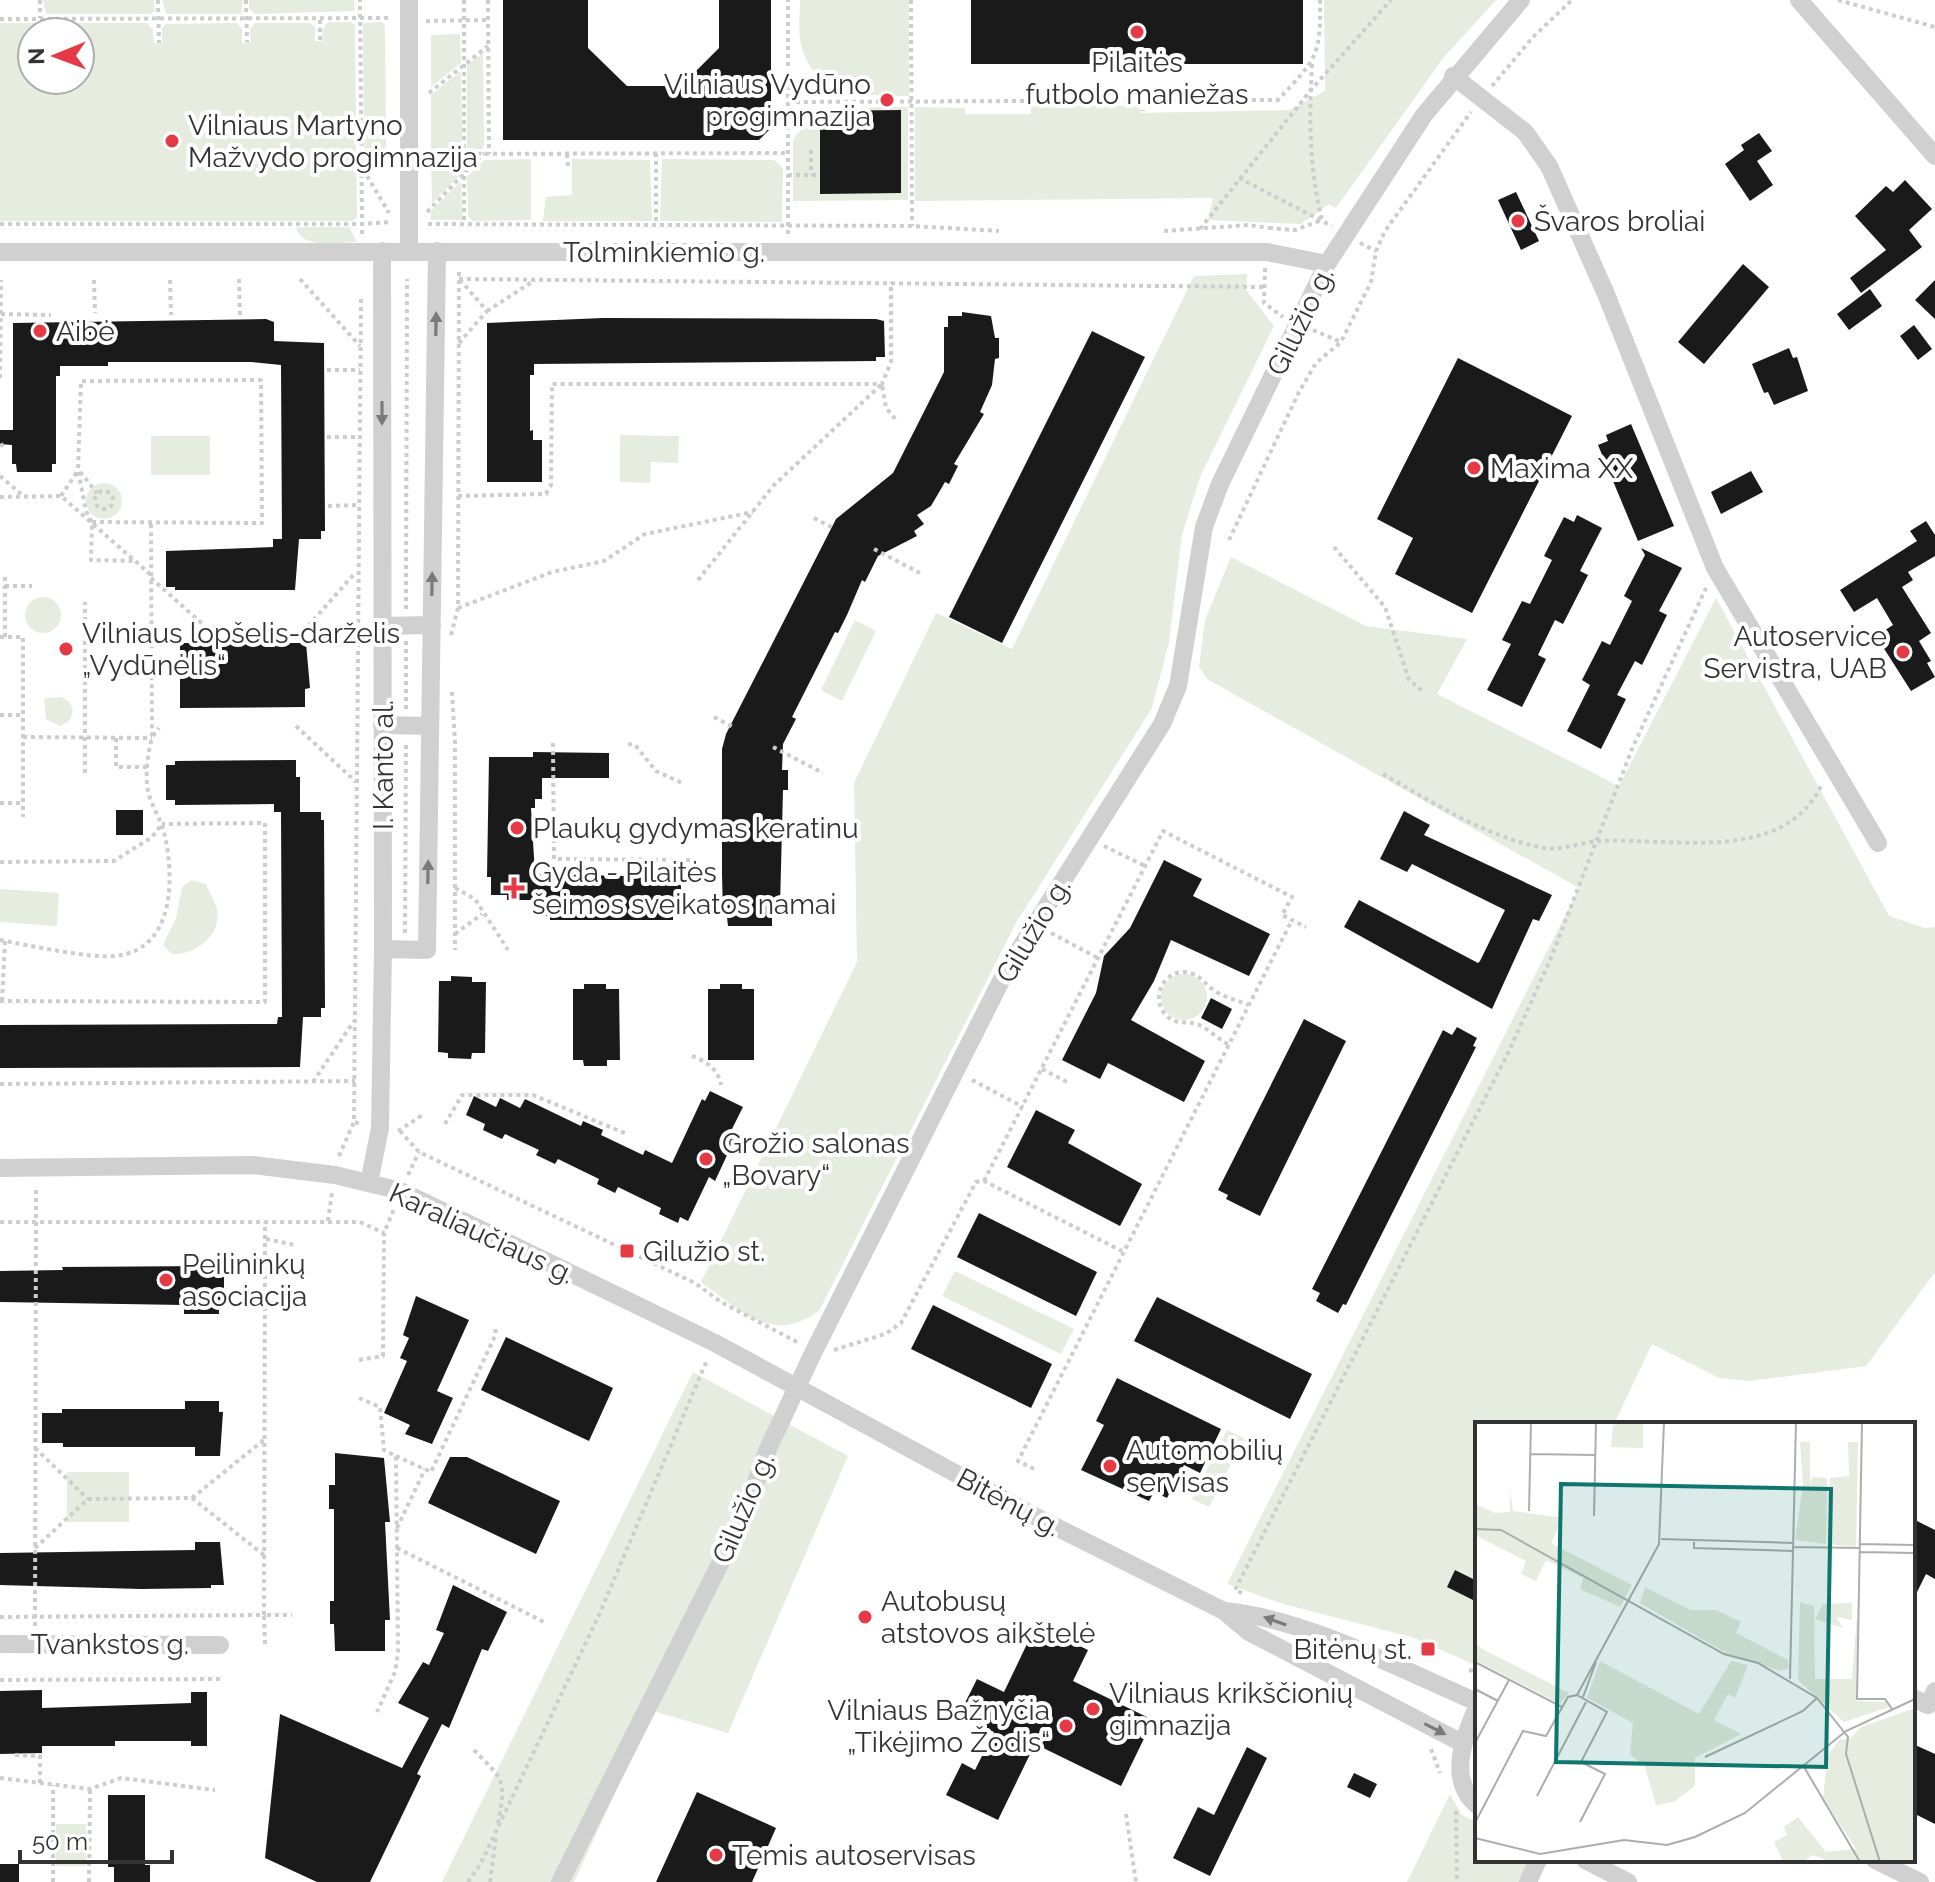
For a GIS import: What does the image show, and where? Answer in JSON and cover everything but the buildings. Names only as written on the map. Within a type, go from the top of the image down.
[{"type":"street","points":[[409,0],[404,224],[409,251]]},
{"type":"street","name":"Gilužio g.","points":[[560,1882],[744,1516],[767,1451],[814,1351],[955,1071],[1034,924],[1162,724],[1178,686],[1204,527],[1220,484],[1327,264],[1424,115],[1453,76],[1521,0]]},
{"type":"street","points":[[1799,0],[1935,156]]},
{"type":"street","points":[[1453,76],[1525,132],[1549,166],[1606,294],[1715,568],[1878,843]]},
{"type":"street","name":"I. Kanto al.","points":[[369,1183],[380,1128],[383,949],[382,251]]},
{"type":"street","name":"I. Kanto al.","points":[[383,949],[427,950],[437,251]]},
{"type":"street","name":"Tolminkiemio g.","points":[[0,252],[1267,252],[1327,264]]},
{"type":"street","points":[[382,626],[432,625]]},
{"type":"street","points":[[382,725],[430,726]]},
{"type":"street","name":"Karaliaučiaus g.","points":[[0,1168],[253,1165],[401,1191],[715,1343],[797,1388]]},
{"type":"street","name":"Bitėnų g.","points":[[797,1388],[1063,1531],[1224,1611],[1249,1632],[1462,1743]]},
{"type":"street","name":"Bitėnų g.","points":[[1224,1611],[1259,1615],[1391,1663],[1475,1704]]},
{"type":"street","name":"Tvankstos g.","points":[[0,1644],[220,1645]]},
{"type":"street","points":[[1915,1699],[1928,1705],[1935,1691]]},
{"type":"street","name":"Bitėnų g.","points":[[1475,1710],[1462,1743],[1464,1789],[1475,1803]]},
{"type":"street","points":[[1528,1882],[1537,1862]]},
{"type":"street","points":[[1589,1862],[1628,1882]]},
{"type":"street","points":[[1879,1862],[1920,1882]]},
{"type":"path","points":[[158,0],[159,43]]},
{"type":"path","points":[[246,0],[247,42]]},
{"type":"path","points":[[360,0],[362,251]]},
{"type":"path","points":[[464,0],[464,224]]},
{"type":"path","points":[[404,224],[487,154],[488,0]]},
{"type":"path","points":[[788,0],[788,253]]},
{"type":"path","points":[[911,0],[912,226]]},
{"type":"path","points":[[788,102],[1278,100],[1312,64],[1321,43],[1320,0]]},
{"type":"path","points":[[1200,229],[1311,90],[1391,0]]},
{"type":"path","points":[[1229,540],[1299,392],[1316,363],[1341,342],[1371,282],[1376,251],[1385,231],[1447,141],[1533,37],[1572,0]]},
{"type":"path","points":[[1838,0],[1935,27]]},
{"type":"path","points":[[96,18],[389,18]]},
{"type":"path","points":[[320,18],[320,40]]},
{"type":"path","points":[[428,21],[488,20]]},
{"type":"path","points":[[429,93],[488,46]]},
{"type":"path","points":[[1239,178],[1322,220],[1314,187],[1312,64]]},
{"type":"path","points":[[1143,102],[1143,111]]},
{"type":"path","points":[[788,175],[814,175],[811,150]]},
{"type":"path","points":[[361,153],[389,153]]},
{"type":"path","points":[[567,153],[568,167]]},
{"type":"path","points":[[656,153],[656,224]]},
{"type":"path","points":[[429,154],[788,153]]},
{"type":"path","points":[[361,167],[390,213]]},
{"type":"path","points":[[0,224],[362,224]]},
{"type":"path","points":[[404,224],[912,226],[1002,231]]},
{"type":"path","points":[[1152,231],[1248,225],[1269,228]]},
{"type":"path","points":[[239,279],[240,315]]},
{"type":"path","points":[[300,279],[360,346]]},
{"type":"path","points":[[459,279],[1263,287]]},
{"type":"path","points":[[459,279],[487,311]]},
{"type":"path","points":[[451,637],[458,608],[459,279]]},
{"type":"path","points":[[1,280],[1,377]]},
{"type":"path","points":[[94,280],[95,313]]},
{"type":"path","points":[[170,280],[171,315]]},
{"type":"path","points":[[459,343],[487,311],[536,280]]},
{"type":"path","points":[[698,580],[774,485],[882,384],[891,362],[891,282]]},
{"type":"path","points":[[361,292],[354,1122],[400,1131],[419,1152],[695,1283],[721,1302],[814,1351],[842,1350],[885,1334],[901,1323],[971,1186],[984,1181],[1163,831],[1292,897],[1282,915],[1306,927]]},
{"type":"path","points":[[1,314],[51,315]]},
{"type":"path","points":[[327,370],[360,370]]},
{"type":"path","points":[[92,522],[262,523],[261,380],[81,381],[78,470],[86,511],[92,522],[91,560],[135,561]]},
{"type":"path","points":[[458,496],[546,494],[551,485],[552,384],[882,384]]},
{"type":"path","points":[[882,384],[886,408],[897,421]]},
{"type":"path","points":[[327,437],[359,437]]},
{"type":"path","points":[[78,470],[97,494],[98,507],[111,507],[111,493],[97,494]]},
{"type":"path","points":[[61,496],[78,470]]},
{"type":"path","points":[[0,476],[23,496]]},
{"type":"path","points":[[0,497],[61,496],[206,627]]},
{"type":"path","points":[[328,506],[359,505]]},
{"type":"path","points":[[458,608],[552,572],[604,561],[645,534],[753,512]]},
{"type":"path","points":[[814,518],[835,529]]},
{"type":"path","points":[[151,524],[152,738],[148,795],[162,824],[167,849],[168,895],[159,931],[151,942],[131,953],[112,957],[2,941],[1,1001],[265,1002],[265,823],[162,824]]},
{"type":"path","points":[[1334,547],[1385,607],[1409,680],[1424,692]]},
{"type":"path","points":[[874,549],[920,573]]},
{"type":"path","points":[[1235,1590],[1509,1051],[1551,958],[1632,749],[1715,568]]},
{"type":"path","points":[[308,626],[358,571]]},
{"type":"path","points":[[5,577],[3,637],[23,637],[23,817]]},
{"type":"path","points":[[5,586],[32,586]]},
{"type":"path","points":[[85,602],[85,773]]},
{"type":"path","points":[[151,620],[158,627]]},
{"type":"path","points":[[451,684],[455,742],[455,950]]},
{"type":"path","points":[[0,715],[23,715]]},
{"type":"path","points":[[714,717],[733,727]]},
{"type":"path","points":[[296,726],[357,783]]},
{"type":"path","points":[[152,738],[159,728]]},
{"type":"path","points":[[23,737],[152,738]]},
{"type":"path","points":[[116,738],[116,767],[148,767]]},
{"type":"path","points":[[553,743],[554,859],[700,860]]},
{"type":"path","points":[[628,744],[635,745],[656,771],[682,783]]},
{"type":"path","points":[[773,747],[823,773]]},
{"type":"path","points":[[1383,774],[1500,836],[1547,849],[1597,841],[1739,841],[1781,827],[1805,809],[1822,787],[1828,758]]},
{"type":"path","points":[[0,803],[23,803]]},
{"type":"path","points":[[0,862],[114,861],[152,837],[162,824]]},
{"type":"path","points":[[1089,839],[1145,866]]},
{"type":"path","points":[[455,888],[475,899],[508,950]]},
{"type":"path","points":[[455,934],[482,914]]},
{"type":"path","points":[[1034,1469],[1018,1461],[1292,920]]},
{"type":"path","points":[[1034,924],[1098,958]]},
{"type":"path","points":[[1229,1045],[1196,1024],[1178,1022],[1165,1015],[1159,1002],[1161,987],[1171,975],[1186,972],[1201,977],[1215,992],[1249,1005]]},
{"type":"path","points":[[313,1082],[355,1020]]},
{"type":"path","points":[[692,1056],[704,1060],[720,1077],[721,1085]]},
{"type":"path","points":[[1042,1069],[1067,1082]]},
{"type":"path","points":[[955,1071],[1023,1107]]},
{"type":"path","points":[[0,1084],[355,1081]]},
{"type":"path","points":[[445,1124],[462,1095],[533,1095],[627,1134]]},
{"type":"path","points":[[400,1131],[424,1114]]},
{"type":"path","points":[[359,1360],[383,1356],[384,1233],[419,1152]]},
{"type":"path","points":[[35,1644],[36,1168]]},
{"type":"path","points":[[984,1181],[1122,1251]]},
{"type":"path","points":[[0,1222],[360,1222],[384,1233]]},
{"type":"path","points":[[265,1222],[265,1644]]},
{"type":"path","points":[[265,1239],[295,1245]]},
{"type":"path","points":[[359,1398],[380,1407],[384,1450],[431,1472],[496,1334],[495,1327]]},
{"type":"path","points":[[468,1882],[497,1830],[599,1615],[715,1343]]},
{"type":"path","points":[[35,1548],[88,1499],[192,1498],[265,1439]]},
{"type":"path","points":[[35,1448],[88,1499]]},
{"type":"path","points":[[377,1712],[395,1672],[398,1652],[396,1456]]},
{"type":"path","points":[[396,1530],[425,1469]]},
{"type":"path","points":[[192,1498],[265,1556]]},
{"type":"path","points":[[397,1548],[544,1622]]},
{"type":"path","points":[[0,1617],[292,1615]]},
{"type":"path","points":[[1469,1670],[1475,1672]]},
{"type":"path","points":[[0,1680],[220,1679]]},
{"type":"path","points":[[474,1750],[495,1768],[502,1782],[490,1882]]},
{"type":"path","points":[[15,1755],[40,1756],[40,1783]]},
{"type":"path","points":[[0,1778],[90,1789],[121,1778],[215,1790]]},
{"type":"path","points":[[53,1785],[53,1882]]},
{"type":"path","points":[[89,1882],[90,1789]]},
{"type":"path","points":[[1456,1804],[1460,1882]]},
{"type":"path","points":[[1126,1814],[1136,1882]]},
{"type":"shaded area","points":[[43,0],[154,0],[155,11],[150,14],[46,14]]},
{"type":"shaded area","points":[[162,0],[243,0],[241,14],[166,14]]},
{"type":"shaded area","points":[[249,0],[354,0],[355,11],[255,14],[249,9]]},
{"type":"shaded area","points":[[800,0],[909,0],[909,96],[860,94],[829,84],[817,74],[807,61],[801,44]]},
{"type":"shaded area","points":[[1324,0],[1496,0],[1444,57],[1336,208],[1329,204],[1301,224],[1208,220],[1213,198],[915,201],[915,107],[965,108],[965,114],[1031,114],[1031,106],[1140,106],[1141,113],[1290,110],[1325,91]]},
{"type":"shaded area","name":"Vilniaus Martyno Mažvydo progimnazija","points":[[328,22],[351,22],[355,26],[357,217],[353,221],[0,221],[0,23],[16,23],[16,96],[96,96],[96,23],[147,23],[153,30],[154,43],[162,43],[162,28],[166,24],[237,23],[242,29],[242,43],[251,42],[250,29],[255,23],[310,23],[315,27],[315,41],[322,41],[323,29]]},
{"type":"shaded area","points":[[382,22],[385,26],[386,150],[364,150],[363,23]]},
{"type":"shaded area","points":[[460,34],[461,63],[431,87],[431,35]]},
{"type":"shaded area","points":[[483,53],[484,145],[482,149],[467,149],[467,65]]},
{"type":"shaded area","points":[[461,71],[462,144],[457,148],[431,149],[431,95]]},
{"type":"shaded area","points":[[908,107],[908,200],[793,201],[793,140],[816,108]]},
{"type":"shaded area","points":[[431,159],[456,159],[462,164],[461,174],[432,203]]},
{"type":"shaded area","points":[[531,159],[531,220],[473,221],[468,216],[467,177],[484,160]]},
{"type":"shaded area","points":[[572,159],[650,160],[652,221],[543,221],[546,197],[572,195]]},
{"type":"shaded area","points":[[662,159],[774,160],[783,168],[782,222],[660,221]]},
{"type":"shaded area","points":[[461,181],[462,220],[431,220],[431,211]]},
{"type":"shaded area","points":[[296,227],[349,227],[357,242],[312,242],[299,234]]},
{"type":"shaded area","points":[[1247,274],[1246,290],[1274,326],[1200,477],[1182,535],[1169,642],[1152,708],[1016,923],[819,1311],[802,1321],[786,1325],[757,1320],[701,1282],[857,962],[854,783],[936,613],[1012,649],[1194,276]]},
{"type":"shaded area","points":[[620,435],[679,436],[678,463],[651,462],[650,483],[620,482]]},
{"type":"shaded area","points":[[151,436],[210,436],[210,475],[151,475]]},
{"type":"shaded area","points":[[104,483],[116,489],[122,501],[116,513],[104,519],[92,513],[86,501],[92,489]]},
{"type":"shaded area","points":[[1231,557],[1366,626],[1467,639],[1437,694],[1619,786],[1716,598],[1889,916],[1925,928],[1935,927],[1935,1272],[1866,1366],[1750,1381],[1719,1378],[1652,1344],[1615,1422],[1475,1422],[1475,1665],[1415,1638],[1283,1604],[1227,1584],[1579,888],[1207,679],[1199,667],[1205,620]]},
{"type":"shaded area","points":[[43,597],[56,602],[61,615],[56,628],[43,633],[30,628],[25,615],[30,602]]},
{"type":"shaded area","points":[[855,620],[876,631],[842,701],[821,690]]},
{"type":"shaded area","points":[[61,697],[70,702],[73,712],[69,721],[60,726],[46,719],[44,698]]},
{"type":"shaded area","points":[[192,880],[206,884],[217,909],[215,927],[198,947],[172,954],[163,945],[176,918],[182,887]]},
{"type":"shaded area","points":[[0,889],[59,893],[57,926],[0,922]]},
{"type":"shaded area","points":[[1184,974],[1200,981],[1207,997],[1200,1013],[1184,1020],[1168,1013],[1161,997],[1168,981]]},
{"type":"shaded area","points":[[955,1271],[1074,1329],[1061,1354],[942,1296]]},
{"type":"shaded area","points":[[693,1372],[848,1456],[728,1733],[653,1711],[574,1882],[442,1882]]},
{"type":"shaded area","points":[[1227,1430],[1244,1438],[1209,1507],[1192,1499]]},
{"type":"shaded area","points":[[67,1472],[129,1472],[129,1522],[67,1522]]},
{"type":"shaded area","points":[[1450,1794],[1462,1815],[1475,1821],[1475,1862],[1529,1862],[1519,1882],[1407,1882]]},
{"type":"shaded area","points":[[56,1824],[86,1824],[86,1866],[56,1866]]},
{"type":"place","name":"Pilaitės futbolo maniežas","points":[[1137,32]]},
{"type":"place","name":"Vilniaus Vydūno progimnazija","points":[[887,100]]},
{"type":"place","name":"Vilniaus Martyno Mažvydo progimnazija","points":[[172,141]]},
{"type":"place","name":"Švaros broliai","points":[[1518,221]]},
{"type":"place","name":"Aibė","points":[[40,331]]},
{"type":"place","name":"Maxima XX","points":[[1474,468]]},
{"type":"place","name":"Vilniaus lopšelis-darželis „Vydūnėlis“","points":[[66,649]]},
{"type":"place","name":"Autoservice Servistra, UAB","points":[[1903,652]]},
{"type":"place","name":"Plaukų gydymas keratinu","points":[[517,828]]},
{"type":"place","name":"Gyda - Pilaitės šeimos sveikatos namai","points":[[514,888]]},
{"type":"place","name":"Grožio salonas „Bovary“","points":[[706,1159]]},
{"type":"place","name":"Gilužio st.","points":[[627,1251]]},
{"type":"place","name":"Peilininkų asociacija","points":[[166,1280]]},
{"type":"place","name":"Automobilių servisas","points":[[1110,1466]]},
{"type":"place","name":"Autobusų atstovos aikštelė","points":[[865,1617]]},
{"type":"place","name":"Bitėnų st.","points":[[1428,1649]]},
{"type":"place","name":"Vilniaus krikščionių gimnazija","points":[[1093,1709]]},
{"type":"place","name":"Vilniaus Bažnyčia „Tikėjimo Žodis“","points":[[1066,1726]]},
{"type":"place","name":"Temis autoservisas","points":[[716,1855]]}]
